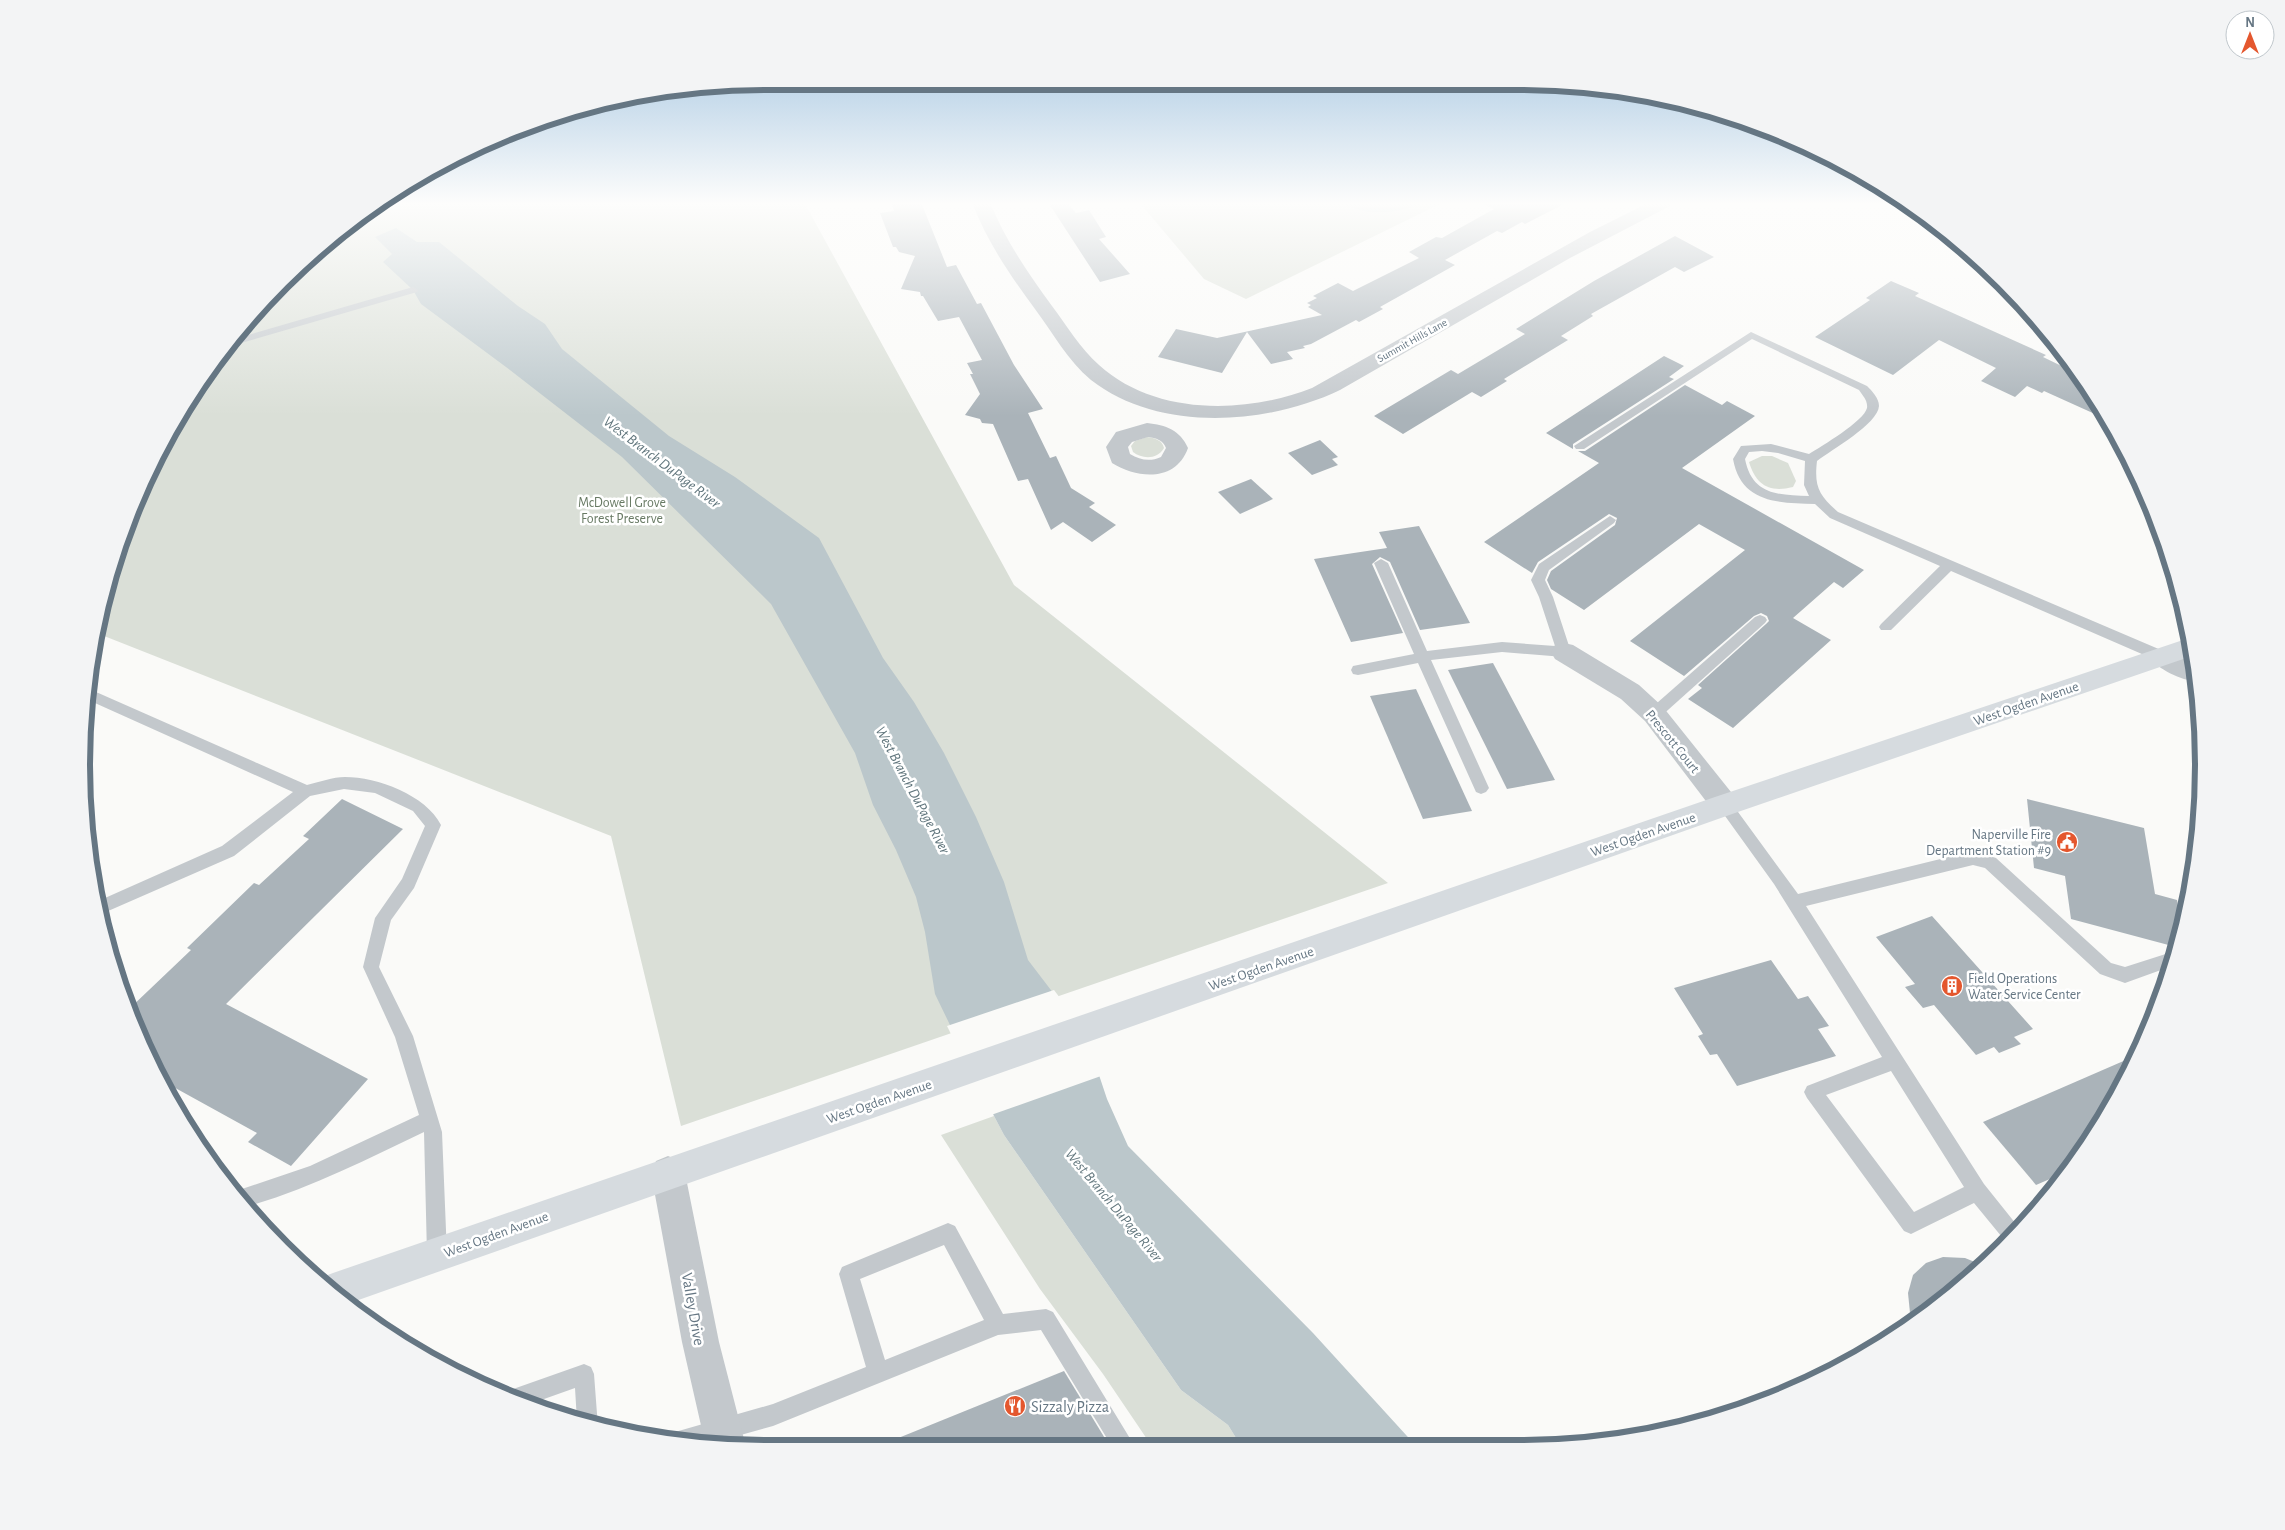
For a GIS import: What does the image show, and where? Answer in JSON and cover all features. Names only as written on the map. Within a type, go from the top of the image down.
[{"type":"main road","name":"West Ogden Avenue","points":[[340,1289],[1725,805],[2185,649]]},
{"type":"street","name":"Summit Hills Lane","points":[[1018,273],[1084,363],[1106,382],[1128,393],[1169,406],[1208,411],[1271,407],[1309,397],[1530,273]]},
{"type":"street","points":[[1156,431],[1169,406]]},
{"type":"street","name":"Prescott Court","points":[[1564,652],[1630,692],[1654,714],[1725,805]]},
{"type":"street","points":[[2163,657],[2188,669]]},
{"type":"street","name":"Valley Drive","points":[[668,1173],[683,1242],[694,1318],[723,1436]]},
{"type":"lane","points":[[240,341],[413,290]]},
{"type":"lane","points":[[1580,446],[1751,335],[1863,388],[1874,400],[1874,409],[1868,419],[1811,458],[1808,479],[1817,500],[1834,514],[2163,657]]},
{"type":"lane","points":[[1811,458],[1779,448],[1760,445],[1745,449],[1739,458],[1744,477],[1758,492],[1778,499],[1817,500]]},
{"type":"lane","points":[[1358,670],[1423,657],[1502,647],[1564,652],[1538,580],[1544,567],[1610,520]]},
{"type":"lane","points":[[1381,563],[1482,788]]},
{"type":"lane","points":[[1886,627],[1949,565]]},
{"type":"lane","points":[[1654,714],[1760,620]]},
{"type":"lane","points":[[94,696],[306,791]]},
{"type":"lane","points":[[105,906],[228,851],[306,791],[344,783],[376,787],[418,807],[433,826],[408,882],[383,918],[371,967],[404,1036],[433,1132],[437,1255]]},
{"type":"lane","points":[[1725,805],[1780,879],[1977,1191],[2008,1230]]},
{"type":"lane","points":[[1794,902],[1972,858],[1990,863],[2106,969],[2124,975],[2166,961]]},
{"type":"lane","points":[[1894,1061],[1813,1092],[1911,1224],[1977,1191]]},
{"type":"lane","points":[[247,1197],[273,1190],[358,1154],[430,1119]]},
{"type":"lane","points":[[878,1373],[849,1274],[948,1232],[998,1325]]},
{"type":"lane","points":[[711,1438],[723,1436],[998,1325],[1046,1320],[1120,1440]]},
{"type":"lane","points":[[524,1395],[584,1374],[587,1416]]},
{"type":"green space","name":"McDowell Grove Forest Preserve","points":[[304,273],[843,273],[1014,585],[1388,883],[681,1126],[611,836],[103,635],[113,590],[141,507],[180,427],[229,354],[258,320]]},
{"type":"green space","points":[[1199,273],[1298,273],[1246,299],[1204,279]]},
{"type":"green space","points":[[1147,437],[1162,443],[1164,448],[1157,455],[1145,457],[1133,452],[1131,446],[1135,441]]},
{"type":"green space","points":[[1762,456],[1772,456],[1788,463],[1796,481],[1793,487],[1785,489],[1770,488],[1760,482],[1749,462]]},
{"type":"green space","points":[[994,1116],[1004,1135],[1181,1390],[1228,1425],[1237,1440],[1148,1440],[1103,1374],[1040,1289],[941,1135]]},
{"type":"water","name":"West Branch DuPage River","points":[[395,273],[478,273],[518,306],[545,324],[562,349],[669,436],[735,477],[819,538],[883,658],[914,702],[944,753],[976,817],[1004,882],[1028,960],[1086,1036],[1107,1099],[1128,1146],[1313,1333],[1411,1440],[1237,1440],[1228,1425],[1181,1390],[1004,1135],[994,1116],[935,994],[925,932],[916,897],[896,850],[873,805],[855,753],[771,604],[622,457],[421,304],[413,290]]},
{"type":"pier","points":[[1054,990],[1088,1035],[1101,1076],[991,1115],[947,1026]]},
{"type":"building","points":[[908,273],[961,273],[977,304],[981,303],[1014,365],[1043,409],[1028,413],[1050,458],[1056,456],[1071,488],[1095,503],[1089,507],[1116,525],[1092,542],[1063,522],[1051,530],[1028,479],[1018,481],[993,424],[982,423],[980,419],[965,415],[980,394],[967,363],[982,360],[959,317],[938,321],[920,292],[901,289]]},
{"type":"building","points":[[1094,273],[1130,274],[1100,282]]},
{"type":"building","points":[[1388,273],[1440,273],[1380,307],[1383,309],[1359,322],[1356,320],[1311,344],[1303,346],[1305,348],[1287,352],[1293,359],[1271,364],[1247,332],[1222,373],[1158,357],[1176,329],[1217,338],[1322,315],[1308,307],[1311,305],[1307,303],[1317,298],[1313,296],[1338,283],[1353,291]]},
{"type":"building","points":[[1608,273],[1664,273],[1591,314],[1593,316],[1561,336],[1568,340],[1504,379],[1507,381],[1481,397],[1472,392],[1403,434],[1374,416],[1451,370],[1458,374],[1525,334],[1516,329]]},
{"type":"building","points":[[1891,281],[1919,293],[1915,296],[2046,355],[2043,357],[2066,368],[2097,415],[2044,391],[2042,393],[2027,386],[2015,397],[1981,381],[1996,368],[1939,340],[1893,375],[1815,337],[1870,300],[1866,298]]},
{"type":"building","points":[[1664,356],[1684,366],[1669,377],[1674,379],[1573,444],[1573,449],[1546,433]]},
{"type":"building","points":[[1685,385],[1722,405],[1727,401],[1755,416],[1682,468],[1864,570],[1843,588],[1834,582],[1793,618],[1831,640],[1733,728],[1688,699],[1702,688],[1698,685],[1769,621],[1767,616],[1761,613],[1754,616],[1684,676],[1630,641],[1745,550],[1699,524],[1584,610],[1551,589],[1547,580],[1551,571],[1615,525],[1617,518],[1609,514],[1538,562],[1532,573],[1484,542],[1599,463],[1578,451],[1585,451]]},
{"type":"building","points":[[1320,440],[1338,457],[1332,459],[1338,465],[1312,475],[1288,453]]},
{"type":"building","points":[[1251,479],[1273,499],[1240,514],[1218,492]]},
{"type":"building","points":[[1419,526],[1470,623],[1420,630],[1390,562],[1380,557],[1372,564],[1403,633],[1351,642],[1314,559],[1387,548],[1379,532]]},
{"type":"building","points":[[1493,663],[1555,780],[1507,789],[1448,670]]},
{"type":"building","points":[[1416,689],[1472,811],[1423,819],[1370,696]]},
{"type":"building","points":[[342,799],[403,829],[226,1004],[368,1079],[291,1166],[248,1142],[257,1133],[172,1086],[141,1023],[134,1004],[191,950],[187,948],[254,883],[259,885],[309,839],[303,836]]},
{"type":"building","points":[[2027,799],[2144,828],[2155,894],[2177,900],[2179,911],[2170,945],[2071,919],[2065,876],[2034,868]]},
{"type":"building","name":"Field Operations Water Service Center","points":[[1932,916],[2033,1029],[2014,1037],[2021,1044],[1999,1053],[1994,1047],[1976,1055],[1934,1005],[1923,1008],[1905,987],[1915,984],[1876,937]]},
{"type":"building","points":[[1771,960],[1798,999],[1808,996],[1829,1026],[1818,1029],[1836,1056],[1737,1086],[1717,1054],[1710,1055],[1698,1036],[1703,1034],[1674,988]]},
{"type":"building","points":[[2127,1059],[2105,1102],[2056,1177],[2036,1185],[1983,1122]]},
{"type":"building","points":[[1943,1257],[1965,1258],[1975,1262],[1931,1301],[1910,1315],[1908,1293],[1913,1275],[1926,1263]]},
{"type":"building","points":[[1064,1371],[1106,1440],[893,1440]]},
{"type":"place","name":"Naperville Fire Department Station #9","points":[[2067,842]]},
{"type":"place","name":"Field Operations Water Service Center","points":[[1952,986]]},
{"type":"place","name":"Sizzaly Pizza","points":[[1015,1406]]}]
